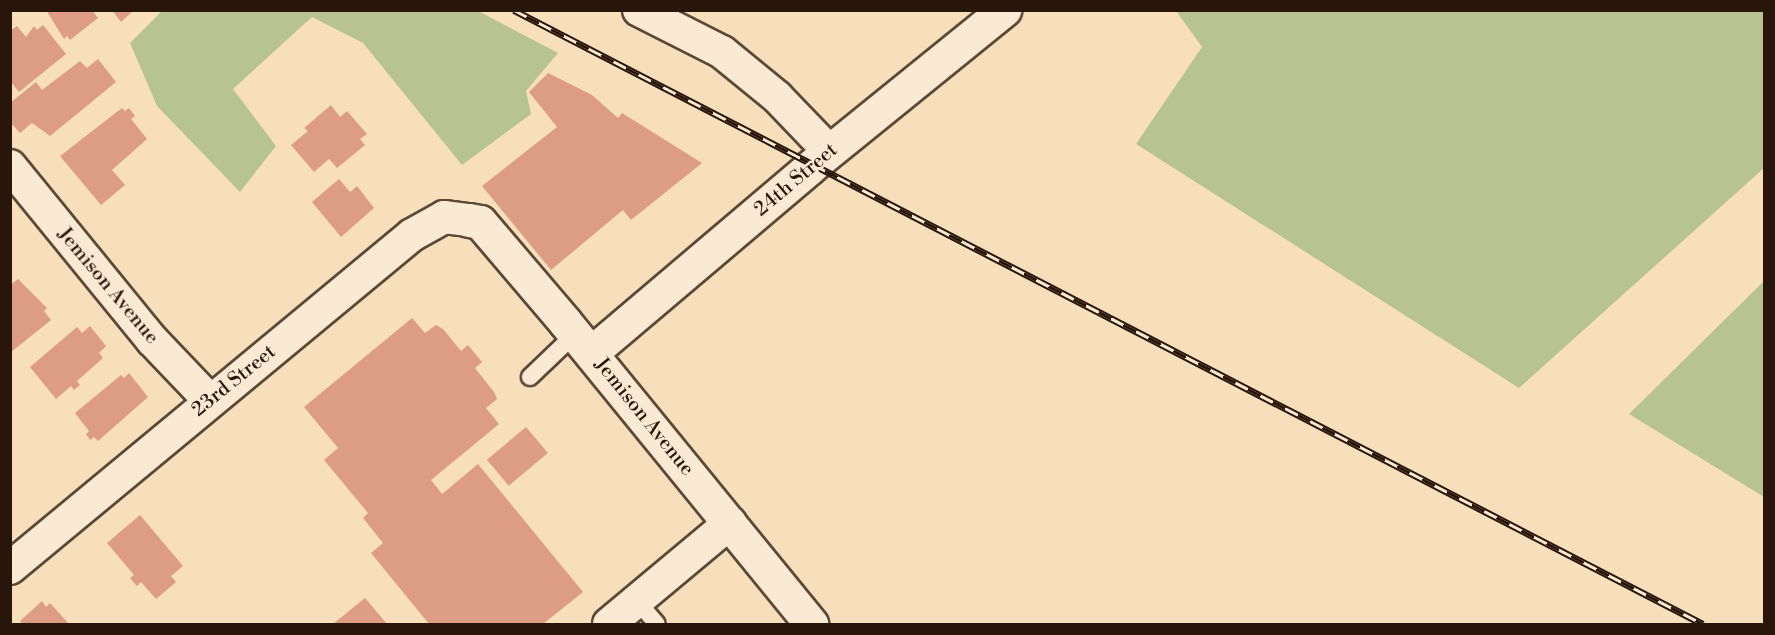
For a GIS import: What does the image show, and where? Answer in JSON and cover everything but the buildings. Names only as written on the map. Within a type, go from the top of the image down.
[{"type":"street","points":[[639,10],[694,23],[722,52],[777,97],[829,151]]},
{"type":"street","name":"24th Street","points":[[583,344],[1004,10]]},
{"type":"street","name":"Jemison Avenue","points":[[10,166],[152,340],[210,401]]},
{"type":"street","name":"23rd Street","points":[[10,568],[412,235],[444,217],[469,220]]},
{"type":"street","name":"Jemison Avenue","points":[[469,220],[480,222],[583,344],[811,624]]},
{"type":"street","points":[[609,624],[730,523]]},
{"type":"lane","points":[[530,377],[583,344]]},
{"type":"lane","points":[[637,601],[657,624]]},
{"type":"green space","points":[[476,10],[558,53],[526,91],[531,114],[462,165],[363,43],[312,17],[233,89],[276,146],[240,192],[157,106],[130,43],[162,11]]},
{"type":"green space","points":[[1176,11],[1764,11],[1764,168],[1519,388],[1136,144],[1202,47]]},
{"type":"green space","points":[[1764,281],[1764,497],[1629,414]]},
{"type":"railway","points":[[514,10],[1703,624]]}]
